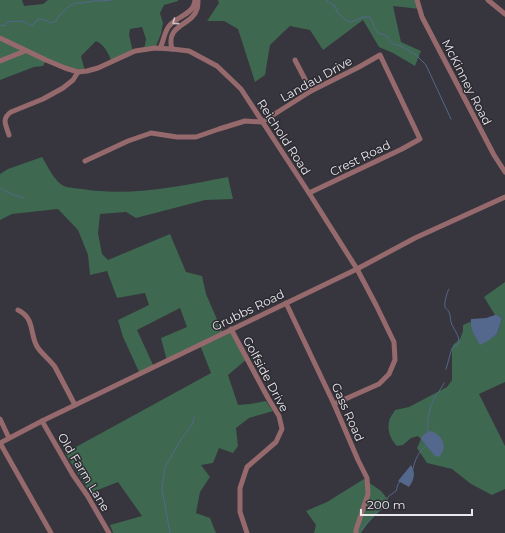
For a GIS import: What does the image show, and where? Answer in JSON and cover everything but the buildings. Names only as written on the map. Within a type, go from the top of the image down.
[{"type":"street","points":[[160,48],[170,25],[184,16],[191,9],[195,0]]},
{"type":"street","points":[[172,49],[170,42],[173,34],[177,28],[192,17],[197,10],[198,0]]},
{"type":"street","name":"McKinney Road","points":[[418,0],[422,17],[494,155],[505,172]]},
{"type":"street","points":[[488,0],[505,14]]},
{"type":"street","points":[[0,38],[65,68],[78,72],[73,80],[63,88],[43,99],[6,115],[4,120],[9,134]]},
{"type":"street","name":"Reichold Road","points":[[78,72],[98,68],[135,51],[152,48],[172,49],[189,51],[217,66],[241,90],[357,269],[394,342],[395,360],[390,374],[379,384],[334,404]]},
{"type":"street","points":[[0,61],[25,50]]},
{"type":"street","name":"Landau Drive","points":[[262,122],[311,91],[380,55],[420,139]]},
{"type":"street","points":[[295,60],[311,91]]},
{"type":"street","points":[[85,161],[128,141],[151,133],[177,137],[196,137],[245,121],[262,122]]},
{"type":"street","name":"Crest Road","points":[[309,193],[420,139]]},
{"type":"street","name":"Grubbs Road","points":[[0,443],[42,421],[357,269],[415,238],[505,197]]},
{"type":"street","name":"Gass Road","points":[[286,303],[367,478],[368,494],[356,533]]},
{"type":"street","points":[[18,310],[28,318],[34,341],[41,352],[53,365],[75,405]]},
{"type":"street","name":"Golfside Drive","points":[[231,329],[279,416],[282,429],[276,442],[248,467],[240,488],[240,512],[247,533]]},
{"type":"street","points":[[0,419],[9,438]]},
{"type":"street","name":"Old Farm Lane","points":[[42,421],[109,533]]},
{"type":"street","points":[[0,443],[51,533]]},
{"type":"green space","points":[[0,0],[22,0],[24,6],[43,4],[48,0],[178,1],[164,5],[160,13],[163,23],[161,34],[155,48],[144,50],[146,39],[142,27],[130,29],[129,35],[133,52],[112,62],[108,52],[96,41],[81,56],[85,71],[78,72],[46,60],[43,66],[34,67],[0,80]]},
{"type":"green space","points":[[218,0],[417,0],[420,9],[393,6],[401,42],[421,51],[415,66],[393,53],[379,47],[363,20],[323,50],[310,30],[290,26],[270,45],[265,75],[255,82],[238,29],[224,21],[207,21],[219,3]]},
{"type":"green space","points":[[42,157],[54,177],[61,184],[70,188],[118,192],[136,191],[192,184],[228,177],[233,199],[205,200],[136,218],[126,212],[100,214],[98,233],[102,254],[108,260],[170,234],[186,272],[202,276],[206,294],[223,333],[231,329],[247,359],[228,375],[238,405],[266,401],[273,411],[249,418],[236,428],[238,446],[233,453],[219,448],[213,463],[201,465],[210,477],[200,492],[196,513],[210,518],[216,533],[113,533],[110,525],[142,516],[118,482],[90,493],[65,453],[211,373],[200,345],[167,361],[161,338],[187,327],[180,308],[137,330],[154,367],[140,374],[123,337],[118,320],[149,305],[145,293],[117,298],[107,271],[90,275],[88,255],[78,230],[58,209],[12,214],[0,220],[0,174],[8,169]]},
{"type":"green space","points":[[505,282],[505,382],[479,394],[505,446],[505,489],[492,495],[471,484],[452,469],[427,463],[417,448],[421,439],[418,436],[411,438],[403,445],[397,446],[390,435],[389,425],[390,419],[395,410],[409,407],[447,387],[452,380],[453,345],[460,339],[463,331],[463,325],[470,322],[477,339],[484,343],[497,334],[502,318],[495,315],[484,297]]},
{"type":"green space","points":[[364,479],[381,491],[390,502],[370,520],[361,533],[314,533],[316,525],[306,511],[327,502]]},
{"type":"water","points":[[495,315],[502,318],[497,334],[480,345],[472,329],[471,319],[486,318]]},
{"type":"water","points":[[431,431],[441,438],[444,445],[440,456],[437,457],[421,439],[424,434]]},
{"type":"water","points":[[411,465],[414,471],[414,476],[409,487],[398,481]]},
{"type":"waterway","points":[[0,25],[4,26],[7,22],[23,21],[31,26],[38,19],[46,20],[50,23],[56,21],[68,7],[75,3],[111,0]]},
{"type":"waterway","points":[[326,0],[335,6],[337,12],[347,21],[352,22],[363,17],[370,17],[378,33],[388,37],[390,42],[395,45],[399,45],[416,55],[426,65],[451,119]]},
{"type":"waterway","points":[[0,188],[11,194],[24,198]]},
{"type":"waterway","points":[[446,369],[452,348],[459,343],[458,335],[451,323],[450,314],[445,307],[449,289]]},
{"type":"waterway","points":[[428,432],[428,419],[431,405],[444,383]]},
{"type":"waterway","points":[[170,533],[162,489],[165,467],[180,441],[193,423],[194,417]]},
{"type":"waterway","points":[[413,469],[418,456],[427,445]]},
{"type":"waterway","points":[[361,530],[375,515],[389,496],[396,491],[400,482]]}]
